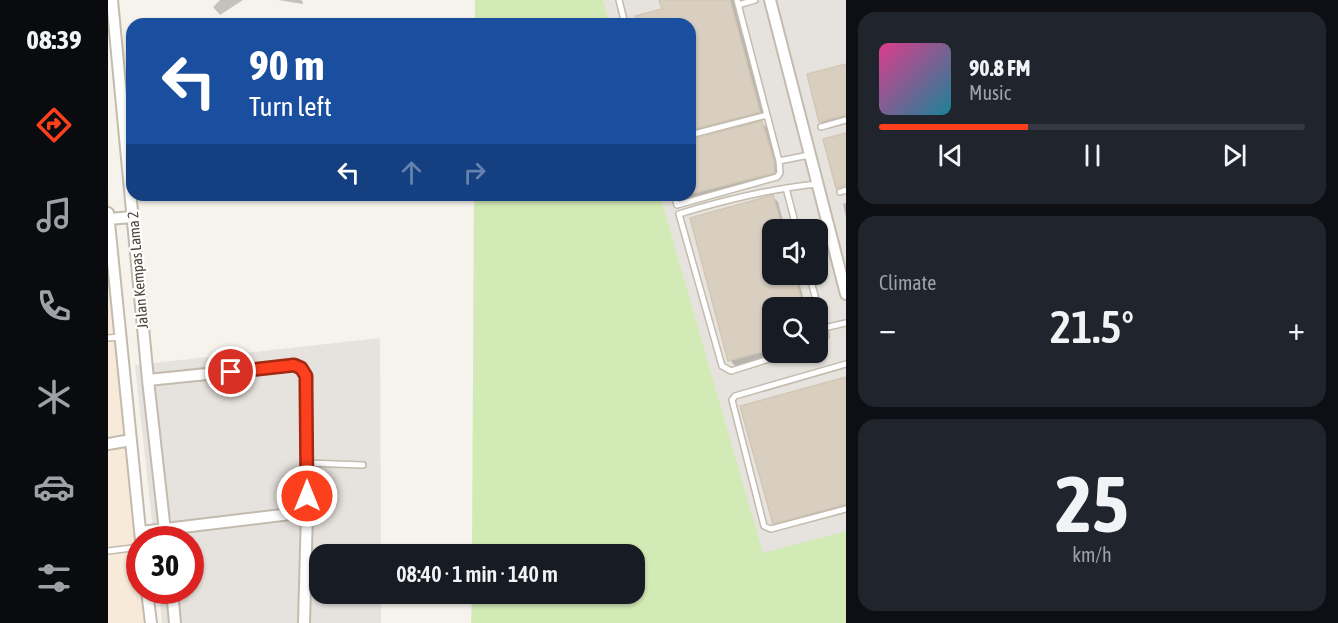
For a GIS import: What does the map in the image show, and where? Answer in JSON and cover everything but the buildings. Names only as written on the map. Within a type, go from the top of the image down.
[{"type":"street","name":"Jalan Kempas Lama 2","points":[[112,0],[126,145]]},
{"type":"street","points":[[770,0],[846,294]]},
{"type":"street","name":"Jalan Kempas Lama 2","points":[[131,201],[148,380],[165,526]]},
{"type":"street","points":[[108,213],[140,526]]},
{"type":"street","points":[[108,219],[133,217]]},
{"type":"street","points":[[148,380],[294,365],[301,368],[306,376],[307,512],[304,623]]},
{"type":"street","points":[[108,444],[131,440]]},
{"type":"street","points":[[204,529],[307,512]]},
{"type":"street","points":[[149,604],[151,623]]},
{"type":"street","points":[[173,604],[175,623]]},
{"type":"lane","points":[[619,0],[624,18]]},
{"type":"lane","points":[[696,199],[777,177],[780,173],[768,115],[738,2],[755,0]]},
{"type":"lane","points":[[696,133],[768,115]]},
{"type":"lane","points":[[821,127],[846,120]]},
{"type":"lane","points":[[779,161],[809,155]]},
{"type":"lane","points":[[679,214],[786,188],[817,184]]},
{"type":"lane","points":[[786,188],[794,219]]},
{"type":"lane","points":[[675,201],[722,366],[731,371],[762,361]]},
{"type":"lane","points":[[676,205],[690,201]]},
{"type":"lane","points":[[828,327],[846,323]]},
{"type":"lane","points":[[108,338],[120,336]]},
{"type":"lane","points":[[846,364],[735,396],[732,400],[764,526],[771,529],[846,509]]},
{"type":"lane","points":[[307,463],[363,465]]},
{"type":"lane","points":[[108,551],[126,549]]},
{"type":"shaded area","points":[[603,0],[846,0],[846,531],[763,554],[662,201],[696,201],[696,18],[608,18]]},
{"type":"shaded area","points":[[108,185],[144,526],[126,526],[126,604],[152,604],[154,623],[108,623]]},
{"type":"shaded area","points":[[380,338],[381,544],[309,544],[309,604],[381,604],[381,623],[162,623],[160,604],[204,604],[204,526],[152,526],[135,365]]},
{"type":"green space","points":[[475,0],[603,0],[608,18],[475,18]]},
{"type":"green space","points":[[474,201],[662,201],[763,553],[846,531],[846,623],[471,623],[472,604],[645,604],[645,544],[472,544]]},
{"type":"route","points":[[231,372],[294,365],[301,368],[306,376],[307,496]]}]
